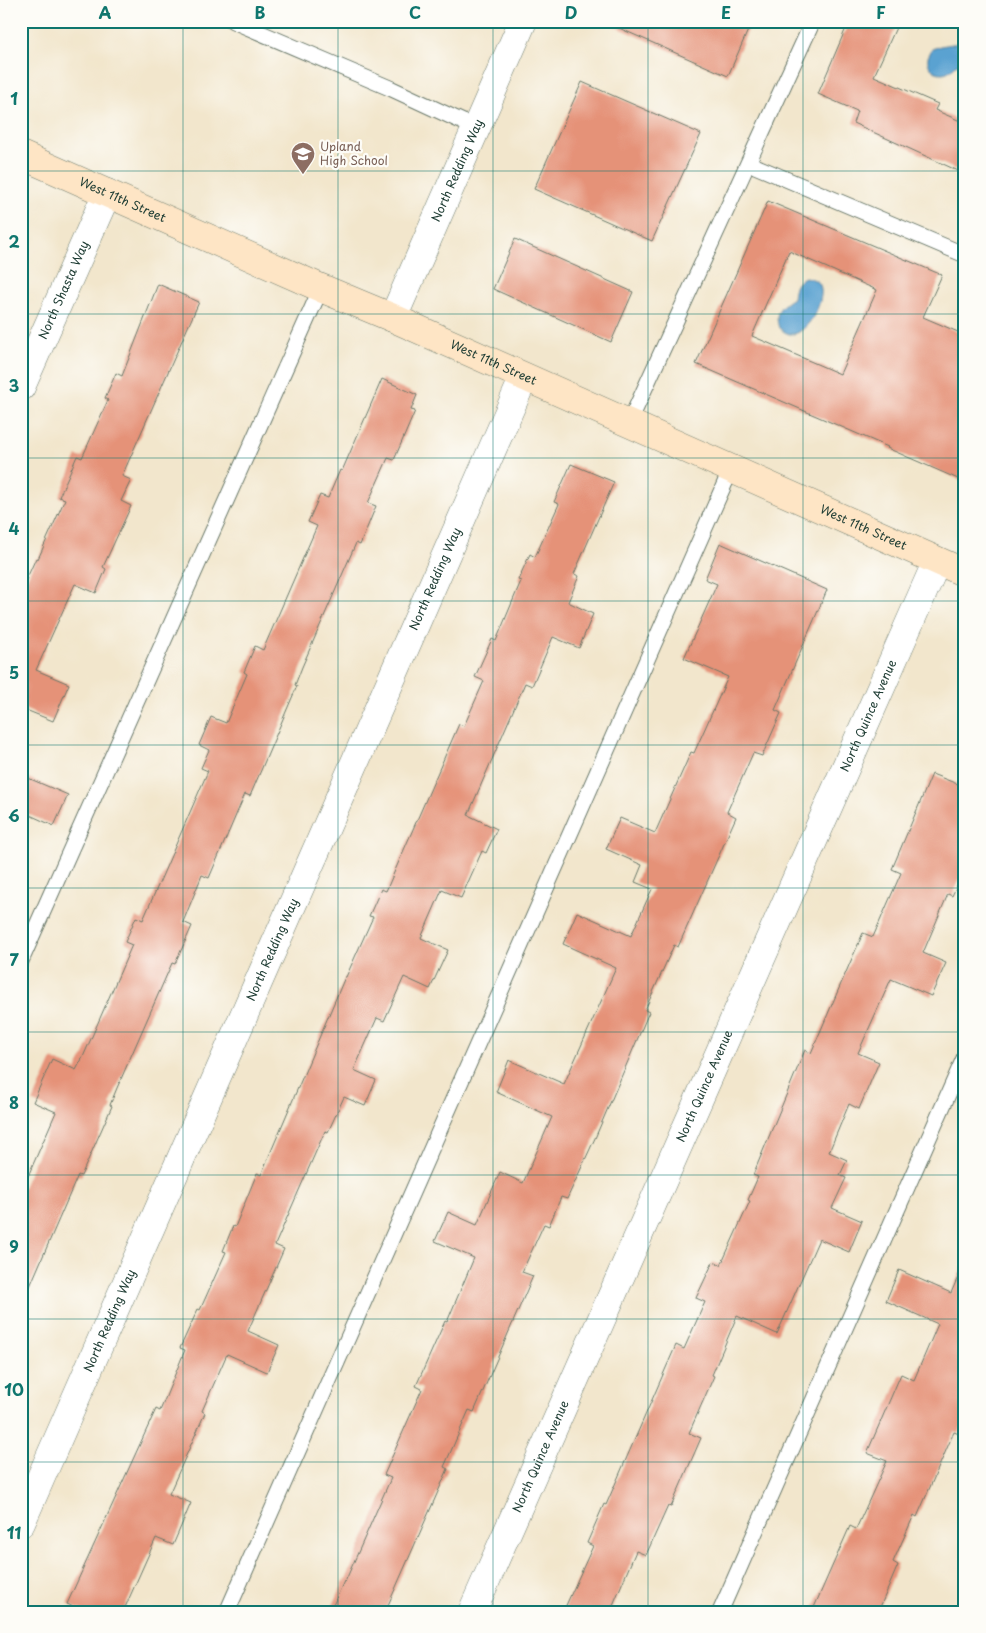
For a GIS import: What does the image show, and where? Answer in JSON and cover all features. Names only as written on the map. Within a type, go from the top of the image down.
[{"type":"street","name":"North Redding Way","points":[[393,318],[523,21]]},
{"type":"street","name":"West 11th Street","points":[[21,155],[393,318],[965,573]]},
{"type":"street","name":"North Shasta Way","points":[[21,387],[108,193]]},
{"type":"street","name":"North Redding Way","points":[[21,1523],[524,377]]},
{"type":"street","name":"North Quince Avenue","points":[[472,1612],[938,561]]},
{"type":"lane","points":[[233,21],[392,88],[476,128]]},
{"type":"lane","points":[[629,424],[813,21]]},
{"type":"lane","points":[[748,163],[965,255]]},
{"type":"lane","points":[[21,961],[321,288]]},
{"type":"lane","points":[[227,1612],[731,469]]},
{"type":"lane","points":[[720,1612],[965,1056]]},
{"type":"water","points":[[965,42],[965,67],[957,64],[943,73],[936,72],[930,68],[928,57],[932,49]]},
{"type":"water","points":[[805,277],[819,283],[821,297],[819,305],[805,328],[799,332],[789,334],[779,328],[777,318],[779,310],[793,298],[796,286]]},
{"type":"building","points":[[603,21],[752,21],[728,76]]},
{"type":"building","points":[[849,21],[899,21],[874,76],[938,104],[935,110],[965,123],[965,174],[853,123],[857,111],[818,94]]},
{"type":"building","points":[[582,82],[701,134],[652,241],[534,189]]},
{"type":"building","points":[[768,201],[942,275],[923,317],[965,335],[965,482],[888,447],[696,364]],"holes":[[[789,251],[877,290],[840,374],[752,336]]]},
{"type":"building","points":[[515,239],[633,292],[611,342],[493,289]]},
{"type":"building","points":[[158,284],[199,302],[122,476],[131,480],[121,501],[131,506],[103,567],[106,569],[96,593],[75,584],[36,670],[69,684],[53,721],[21,708],[21,591],[36,558],[38,559],[65,499],[59,497],[77,456],[82,458],[108,400],[105,398],[116,373],[122,376]]},
{"type":"building","points":[[382,379],[417,395],[411,410],[415,411],[394,460],[388,458],[368,503],[376,506],[360,545],[356,543],[302,667],[295,685],[297,686],[250,796],[245,794],[209,878],[202,875],[183,922],[192,926],[175,964],[172,963],[117,1088],[110,1105],[112,1106],[81,1176],[78,1175],[21,1307],[21,1192],[56,1112],[33,1102],[52,1059],[76,1070],[83,1057],[132,945],[125,942],[136,917],[143,920],[208,771],[201,768],[209,750],[199,745],[211,717],[226,723],[247,674],[244,672],[255,646],[263,650],[317,526],[308,522],[320,495],[328,498],[340,470],[342,471]]},
{"type":"building","points":[[571,464],[614,482],[574,574],[579,576],[568,602],[593,614],[579,648],[553,637],[532,686],[525,683],[468,815],[497,829],[486,853],[482,851],[461,898],[442,890],[421,938],[448,950],[430,989],[404,977],[384,1021],[377,1018],[354,1070],[376,1080],[365,1106],[344,1097],[328,1132],[325,1131],[275,1245],[284,1249],[248,1331],[279,1345],[267,1372],[227,1354],[202,1411],[205,1413],[169,1494],[191,1503],[173,1545],[156,1538],[123,1612],[85,1612],[67,1604],[156,1409],[160,1411],[185,1350],[180,1348],[198,1309],[200,1310],[226,1252],[223,1251],[257,1173],[261,1175],[345,977],[373,917],[369,916],[381,889],[386,891],[459,724],[464,726],[484,681],[475,677],[492,639],[496,641],[521,581],[518,580],[530,554],[535,557],[559,504],[554,502]]},
{"type":"building","points":[[720,543],[827,590],[775,710],[781,713],[762,756],[753,753],[727,812],[736,817],[678,947],[674,945],[645,1010],[649,1012],[596,1136],[567,1199],[561,1197],[549,1226],[544,1224],[522,1272],[533,1276],[474,1412],[469,1410],[444,1467],[448,1469],[385,1612],[330,1612],[391,1478],[384,1475],[422,1389],[416,1386],[445,1321],[447,1322],[474,1258],[435,1241],[448,1212],[477,1225],[500,1172],[523,1183],[552,1117],[496,1092],[509,1060],[564,1084],[616,968],[563,944],[577,912],[631,936],[652,889],[635,882],[642,865],[606,849],[620,818],[655,833],[691,752],[694,753],[728,677],[684,658],[717,584],[705,579]]},
{"type":"building","points":[[932,774],[965,787],[965,868],[952,896],[948,894],[923,953],[946,963],[931,996],[891,979],[858,1053],[879,1062],[859,1109],[849,1104],[829,1152],[847,1160],[840,1175],[846,1178],[832,1208],[862,1221],[849,1252],[819,1239],[777,1334],[737,1316],[689,1433],[701,1438],[671,1507],[668,1506],[646,1555],[636,1551],[610,1612],[563,1612],[593,1546],[587,1543],[604,1504],[606,1505],[676,1345],[684,1349],[705,1302],[696,1298],[713,1262],[721,1265],[750,1201],[748,1200],[758,1177],[753,1175],[805,1050],[811,1053],[863,933],[873,937],[901,873],[892,869]]},
{"type":"building","points":[[21,775],[68,795],[54,826],[21,811]]},
{"type":"building","points":[[965,1261],[965,1420],[959,1434],[954,1432],[917,1517],[914,1515],[893,1562],[898,1565],[878,1612],[812,1612],[850,1526],[856,1529],[887,1461],[867,1453],[901,1374],[914,1380],[938,1324],[886,1301],[899,1270],[951,1293]]},
{"type":"place","name":"Upland High School","points":[[303,175]]}]
